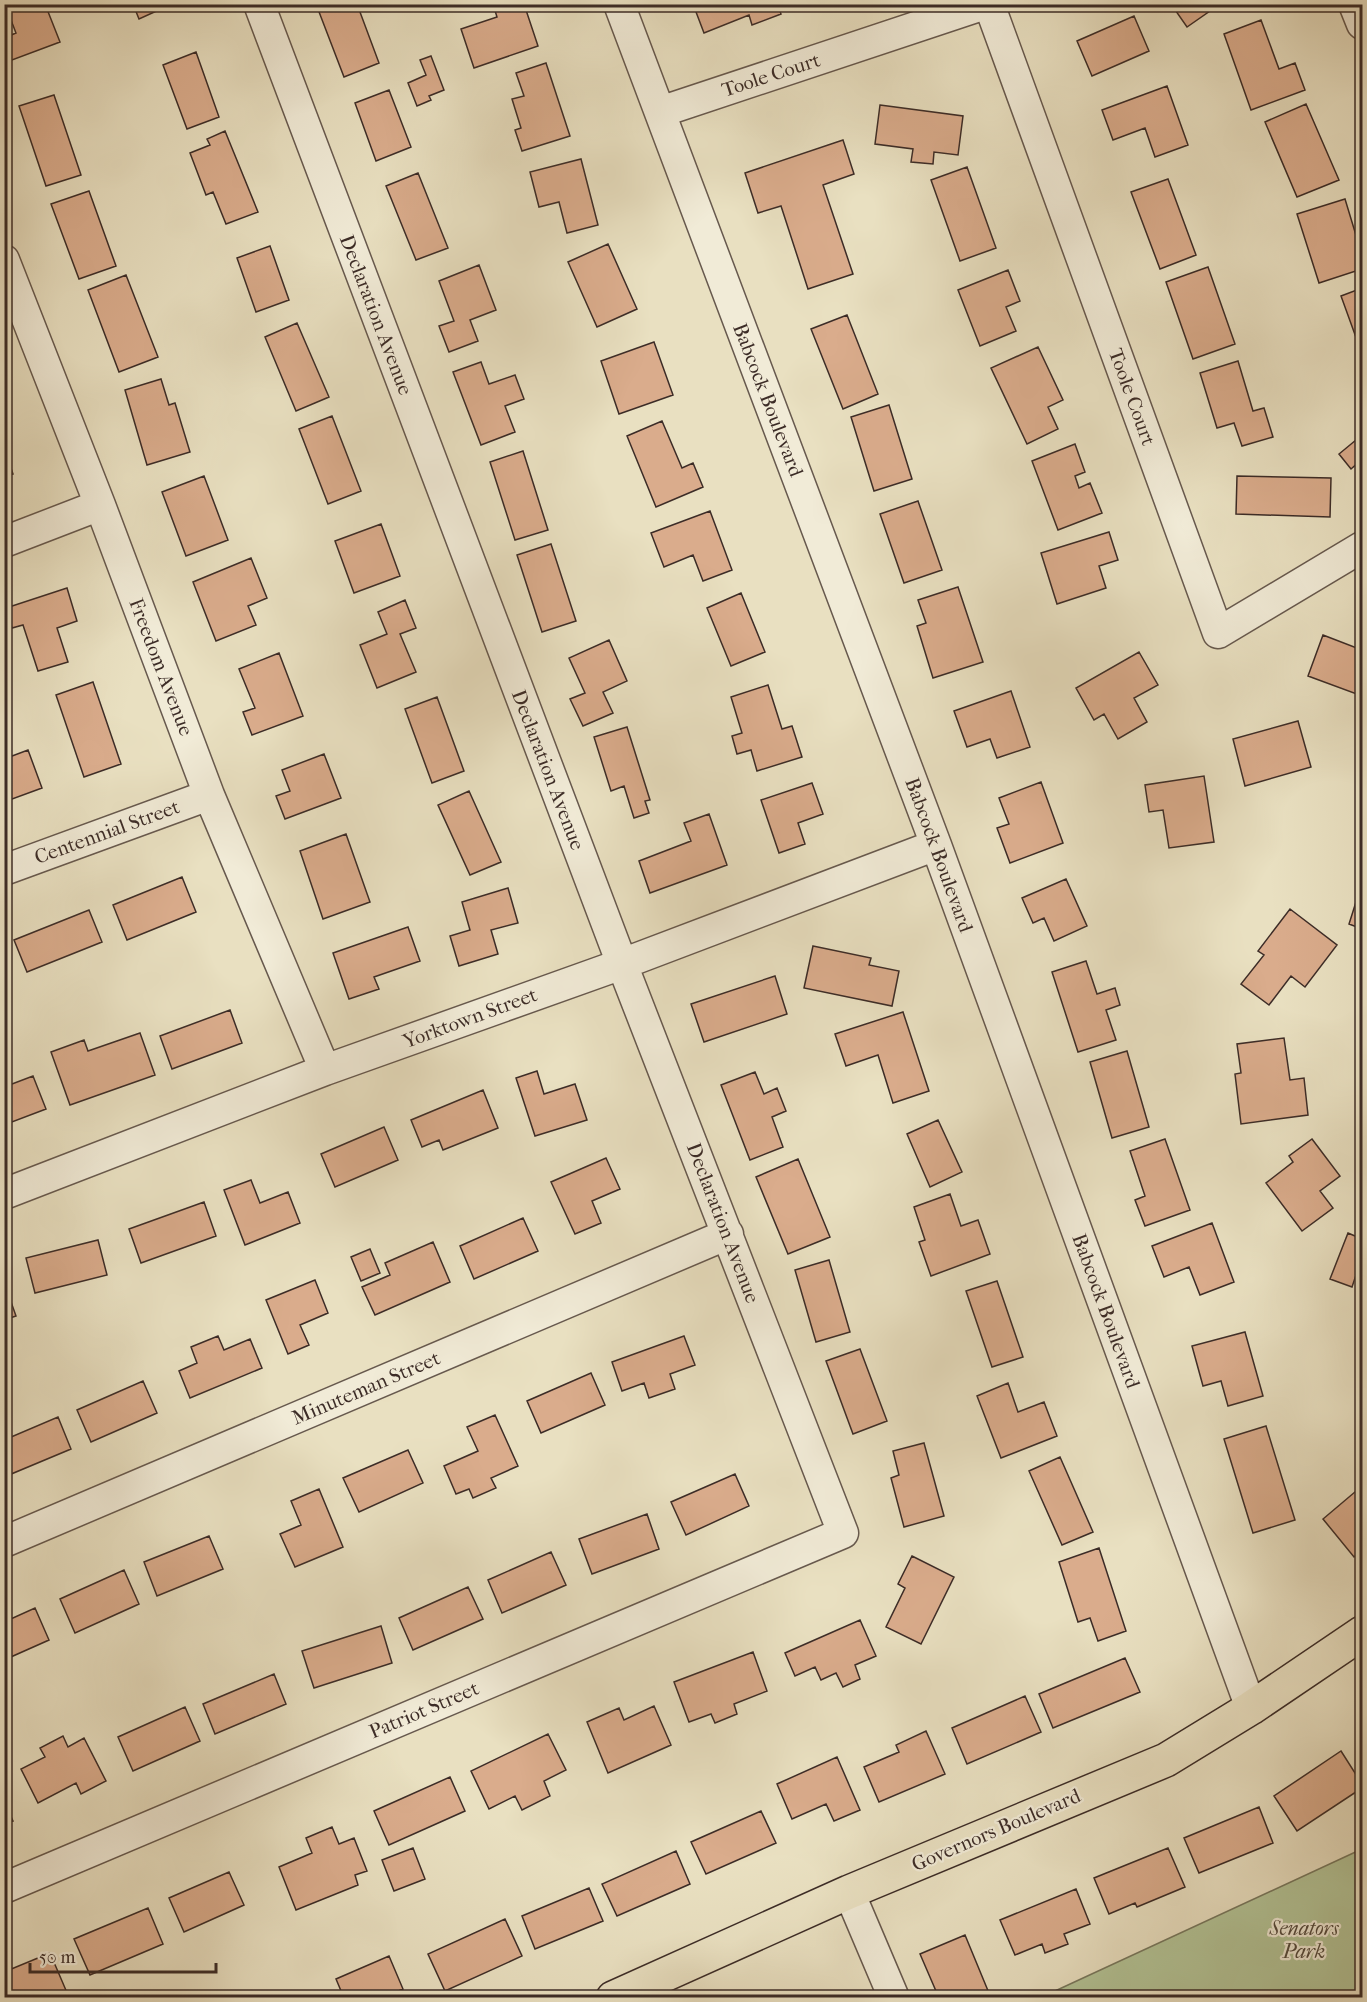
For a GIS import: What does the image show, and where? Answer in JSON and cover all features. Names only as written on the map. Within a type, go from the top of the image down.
[{"type":"main road","name":"Governors Boulevard","points":[[613,1998],[652,1987],[849,1892],[1166,1760],[1251,1708],[1362,1633]]},
{"type":"street","name":"Declaration Avenue","points":[[259,4],[622,964],[843,1533]]},
{"type":"street","name":"Babcock Boulevard","points":[[619,4],[936,845],[1251,1708]]},
{"type":"street","name":"Toole Court","points":[[660,112],[987,4],[1218,633],[1362,547]]},
{"type":"street","points":[[1354,4],[1362,24]]},
{"type":"street","name":"Freedom Avenue","points":[[4,260],[100,505],[209,795],[325,1070]]},
{"type":"street","points":[[4,542],[100,505]]},
{"type":"street","name":"Centennial Street","points":[[4,870],[209,795]]},
{"type":"street","name":"Yorktown Street","points":[[4,1194],[325,1070],[622,964],[936,845]]},
{"type":"street","name":"Minuteman Street","points":[[4,1542],[728,1234]]},
{"type":"street","name":"Patriot Street","points":[[4,1888],[843,1533]]},
{"type":"street","points":[[849,1892],[894,1998]]},
{"type":"green space","name":"Senators Park","points":[[1362,1849],[1362,1993],[1353,1998],[1042,1997]]},
{"type":"building","points":[[12,4],[45,4],[60,42],[4,63],[4,38],[16,33],[6,7]]},
{"type":"building","points":[[133,4],[172,4],[139,19]]},
{"type":"building","points":[[316,4],[357,4],[379,63],[344,77]]},
{"type":"building","points":[[493,4],[524,4],[538,46],[474,68],[461,29],[497,17]]},
{"type":"building","points":[[693,4],[777,4],[781,14],[752,25],[749,15],[704,33]]},
{"type":"building","points":[[1171,4],[1220,4],[1187,27]]},
{"type":"building","points":[[1134,16],[1149,51],[1092,76],[1077,41]]},
{"type":"building","points":[[1261,20],[1279,69],[1295,63],[1305,90],[1251,110],[1224,34]]},
{"type":"building","points":[[196,52],[219,117],[187,129],[163,65]]},
{"type":"building","points":[[431,56],[444,90],[429,96],[431,100],[417,106],[408,83],[426,75],[420,60]]},
{"type":"building","points":[[546,63],[570,136],[522,151],[515,130],[521,128],[512,99],[524,96],[516,73]]},
{"type":"building","points":[[1167,86],[1188,145],[1155,157],[1145,128],[1113,140],[1102,110]]},
{"type":"building","points":[[389,90],[411,147],[376,161],[355,103]]},
{"type":"building","points":[[54,95],[81,175],[46,186],[19,106]]},
{"type":"building","points":[[1306,104],[1339,180],[1297,197],[1265,122]]},
{"type":"building","points":[[880,105],[963,116],[958,155],[934,152],[933,164],[911,162],[913,149],[875,144]]},
{"type":"building","points":[[225,131],[258,212],[226,224],[213,192],[206,195],[190,153],[210,145],[207,139]]},
{"type":"building","points":[[843,140],[854,174],[823,185],[853,274],[808,289],[781,206],[758,213],[745,173]]},
{"type":"building","points":[[581,159],[598,225],[567,233],[559,202],[539,207],[530,172]]},
{"type":"building","points":[[967,167],[996,248],[960,261],[931,180]]},
{"type":"building","points":[[418,173],[448,248],[416,260],[386,186]]},
{"type":"building","points":[[1168,179],[1196,255],[1160,269],[1131,192]]},
{"type":"building","points":[[89,191],[116,266],[79,279],[51,204]]},
{"type":"building","points":[[1345,199],[1362,255],[1362,269],[1319,283],[1297,214]]},
{"type":"building","points":[[608,244],[637,309],[597,327],[568,262]]},
{"type":"building","points":[[270,246],[289,300],[256,312],[237,258]]},
{"type":"building","points":[[479,265],[496,310],[470,320],[478,341],[449,352],[439,326],[454,321],[439,281]]},
{"type":"building","points":[[1208,267],[1235,344],[1193,359],[1166,282]]},
{"type":"building","points":[[1008,270],[1020,301],[1006,307],[1016,331],[980,346],[958,290]]},
{"type":"building","points":[[126,275],[158,357],[119,372],[88,290]]},
{"type":"building","points":[[1362,288],[1362,354],[1341,296]]},
{"type":"building","points":[[847,315],[878,394],[843,409],[811,329]]},
{"type":"building","points":[[297,323],[329,397],[296,411],[265,337]]},
{"type":"building","points":[[654,342],[673,395],[619,414],[601,361]]},
{"type":"building","points":[[1038,347],[1063,400],[1048,407],[1058,429],[1027,444],[991,368]]},
{"type":"building","points":[[1238,361],[1253,411],[1264,408],[1273,437],[1242,446],[1234,423],[1217,428],[1200,373]]},
{"type":"building","points":[[481,362],[489,384],[515,375],[524,399],[505,406],[515,432],[481,445],[453,372]]},
{"type":"building","points":[[161,379],[169,405],[175,403],[190,452],[147,465],[125,390]]},
{"type":"building","points":[[889,405],[912,479],[874,491],[851,417]]},
{"type":"building","points":[[332,416],[361,491],[328,504],[299,429]]},
{"type":"building","points":[[662,421],[682,468],[693,463],[703,487],[656,507],[627,436]]},
{"type":"building","points":[[1362,435],[1362,467],[1359,462],[1351,469],[1339,454]]},
{"type":"building","points":[[1075,444],[1085,472],[1075,476],[1079,488],[1090,483],[1102,513],[1058,530],[1032,461]]},
{"type":"building","points":[[4,448],[13,474],[4,477]]},
{"type":"building","points":[[523,451],[548,530],[515,540],[490,462]]},
{"type":"building","points":[[204,476],[228,540],[186,556],[162,492]]},
{"type":"building","points":[[1237,476],[1331,478],[1330,517],[1236,514]]},
{"type":"building","points":[[918,501],[942,570],[904,583],[880,514]]},
{"type":"building","points":[[710,511],[732,570],[703,581],[693,555],[664,567],[651,533]]},
{"type":"building","points":[[381,524],[400,576],[354,593],[335,541]]},
{"type":"building","points":[[1109,532],[1118,560],[1099,566],[1106,588],[1057,604],[1041,553]]},
{"type":"building","points":[[551,544],[576,621],[542,632],[517,555]]},
{"type":"building","points":[[251,558],[267,598],[248,606],[256,625],[216,641],[193,582]]},
{"type":"building","points":[[958,587],[983,662],[933,678],[917,626],[926,623],[918,600]]},
{"type":"building","points":[[67,588],[77,621],[57,628],[68,662],[38,671],[23,625],[12,628],[6,608]]},
{"type":"building","points":[[741,593],[765,652],[731,666],[707,608]]},
{"type":"building","points":[[405,600],[416,628],[400,634],[416,672],[377,688],[360,645],[387,634],[378,612]]},
{"type":"building","points":[[1323,635],[1362,650],[1362,696],[1308,676]]},
{"type":"building","points":[[609,640],[627,681],[603,692],[613,713],[583,726],[570,699],[585,693],[569,658]]},
{"type":"building","points":[[1139,652],[1158,685],[1134,698],[1147,722],[1118,739],[1104,714],[1094,720],[1076,688]]},
{"type":"building","points":[[279,653],[303,716],[252,735],[243,712],[255,708],[239,669]]},
{"type":"building","points":[[93,682],[121,764],[84,777],[56,695]]},
{"type":"building","points":[[768,685],[782,729],[792,726],[802,757],[757,771],[751,750],[737,754],[732,736],[742,733],[731,697]]},
{"type":"building","points":[[1011,691],[1030,747],[997,758],[990,739],[967,747],[954,711]]},
{"type":"building","points":[[437,697],[464,771],[432,783],[405,709]]},
{"type":"building","points":[[1298,721],[1311,767],[1245,786],[1233,739]]},
{"type":"building","points":[[627,727],[650,800],[645,801],[649,813],[634,818],[624,786],[611,791],[594,737]]},
{"type":"building","points":[[28,750],[42,788],[4,802],[4,759]]},
{"type":"building","points":[[324,754],[341,798],[285,819],[276,796],[290,791],[282,770]]},
{"type":"building","points":[[1204,776],[1214,842],[1169,848],[1163,810],[1149,812],[1145,785]]},
{"type":"building","points":[[1041,782],[1063,843],[1010,863],[997,828],[1009,824],[999,798]]},
{"type":"building","points":[[812,783],[823,814],[798,823],[805,844],[779,853],[761,800]]},
{"type":"building","points":[[469,791],[501,862],[470,875],[438,805]]},
{"type":"building","points":[[709,814],[727,865],[650,893],[639,861],[691,841],[684,823]]},
{"type":"building","points":[[346,834],[370,902],[323,919],[300,851]]},
{"type":"building","points":[[182,877],[196,912],[127,940],[113,905]]},
{"type":"building","points":[[1066,879],[1087,926],[1054,941],[1044,918],[1033,923],[1022,898]]},
{"type":"building","points":[[1362,883],[1362,929],[1349,924]]},
{"type":"building","points":[[508,888],[518,923],[491,930],[498,954],[459,966],[450,936],[470,930],[462,902]]},
{"type":"building","points":[[1290,909],[1337,945],[1305,987],[1291,976],[1269,1005],[1241,984],[1264,955],[1258,951]]},
{"type":"building","points":[[89,910],[102,942],[27,972],[14,940]]},
{"type":"building","points":[[408,927],[420,961],[374,977],[379,989],[349,999],[333,953]]},
{"type":"building","points":[[813,946],[871,958],[869,965],[899,971],[892,1006],[804,988]]},
{"type":"building","points":[[1086,961],[1097,994],[1115,988],[1120,1005],[1106,1010],[1116,1040],[1078,1052],[1052,972]]},
{"type":"building","points":[[775,976],[787,1014],[704,1042],[691,1004]]},
{"type":"building","points":[[230,1010],[242,1043],[172,1069],[160,1036]]},
{"type":"building","points":[[903,1012],[929,1091],[893,1103],[878,1055],[846,1066],[835,1034]]},
{"type":"building","points":[[140,1033],[155,1075],[70,1105],[51,1052],[84,1040],[88,1051]]},
{"type":"building","points":[[1284,1038],[1290,1080],[1304,1078],[1308,1115],[1241,1124],[1235,1074],[1241,1073],[1237,1044]]},
{"type":"building","points":[[1127,1051],[1149,1127],[1112,1138],[1090,1062]]},
{"type":"building","points":[[537,1071],[544,1094],[575,1084],[587,1120],[535,1136],[516,1078]]},
{"type":"building","points":[[755,1072],[764,1094],[777,1088],[786,1111],[772,1117],[783,1147],[750,1160],[721,1085]]},
{"type":"building","points":[[33,1076],[46,1109],[4,1125],[4,1087]]},
{"type":"building","points":[[483,1090],[498,1128],[443,1150],[439,1140],[422,1147],[411,1120]]},
{"type":"building","points":[[938,1120],[962,1172],[930,1187],[907,1134]]},
{"type":"building","points":[[384,1127],[398,1160],[335,1187],[321,1154]]},
{"type":"building","points":[[1165,1139],[1190,1210],[1145,1226],[1135,1200],[1145,1196],[1130,1151]]},
{"type":"building","points":[[1312,1139],[1340,1176],[1320,1191],[1333,1208],[1302,1231],[1266,1183],[1293,1162],[1289,1156]]},
{"type":"building","points":[[606,1158],[620,1189],[592,1201],[601,1223],[575,1234],[551,1182]]},
{"type":"building","points":[[798,1159],[830,1237],[788,1254],[756,1177]]},
{"type":"building","points":[[251,1180],[260,1203],[288,1192],[300,1223],[245,1245],[224,1190]]},
{"type":"building","points":[[950,1194],[961,1226],[978,1220],[990,1254],[931,1276],[919,1242],[925,1240],[914,1207]]},
{"type":"building","points":[[204,1202],[216,1236],[141,1263],[129,1229]]},
{"type":"building","points":[[523,1218],[538,1251],[474,1279],[460,1246]]},
{"type":"building","points":[[1212,1223],[1234,1282],[1200,1295],[1189,1267],[1164,1277],[1152,1246]]},
{"type":"building","points":[[1348,1233],[1362,1239],[1362,1278],[1356,1275],[1352,1287],[1330,1279]]},
{"type":"building","points":[[98,1240],[107,1275],[35,1293],[26,1258]]},
{"type":"building","points":[[433,1242],[450,1282],[375,1315],[362,1287],[390,1275],[385,1263]]},
{"type":"building","points":[[370,1249],[380,1273],[361,1281],[351,1257]]},
{"type":"building","points":[[829,1260],[850,1332],[816,1342],[795,1270]]},
{"type":"building","points":[[315,1280],[328,1313],[300,1325],[309,1345],[288,1354],[266,1300]]},
{"type":"building","points":[[997,1281],[1023,1357],[992,1367],[966,1291]]},
{"type":"building","points":[[4,1285],[16,1316],[4,1320]]},
{"type":"building","points":[[1245,1332],[1263,1396],[1228,1406],[1221,1381],[1203,1386],[1192,1346]]},
{"type":"building","points":[[218,1336],[224,1350],[250,1339],[262,1368],[190,1398],[179,1371],[197,1363],[191,1347]]},
{"type":"building","points":[[684,1336],[695,1365],[670,1374],[675,1389],[649,1398],[644,1383],[622,1391],[612,1362]]},
{"type":"building","points":[[860,1349],[887,1421],[853,1434],[826,1361]]},
{"type":"building","points":[[591,1373],[605,1405],[541,1433],[527,1401]]},
{"type":"building","points":[[143,1381],[157,1413],[91,1442],[77,1410]]},
{"type":"building","points":[[1008,1383],[1018,1412],[1044,1402],[1057,1436],[1001,1458],[977,1396]]},
{"type":"building","points":[[495,1415],[518,1466],[491,1478],[496,1488],[473,1498],[469,1489],[456,1494],[444,1466],[478,1451],[467,1427]]},
{"type":"building","points":[[58,1417],[71,1449],[4,1477],[4,1440]]},
{"type":"building","points":[[1266,1426],[1295,1520],[1253,1533],[1224,1439]]},
{"type":"building","points":[[924,1443],[944,1516],[904,1527],[891,1478],[899,1475],[893,1451]]},
{"type":"building","points":[[408,1450],[423,1483],[359,1512],[343,1478]]},
{"type":"building","points":[[1060,1457],[1093,1532],[1062,1545],[1029,1471]]},
{"type":"building","points":[[735,1474],[749,1506],[686,1535],[671,1502]]},
{"type":"building","points":[[1362,1486],[1362,1550],[1354,1557],[1323,1519]]},
{"type":"building","points":[[319,1489],[343,1547],[295,1567],[280,1534],[301,1525],[291,1501]]},
{"type":"building","points":[[647,1514],[659,1549],[592,1574],[579,1539]]},
{"type":"building","points":[[209,1536],[223,1569],[157,1596],[144,1562]]},
{"type":"building","points":[[1099,1548],[1126,1631],[1098,1641],[1090,1618],[1078,1622],[1059,1562]]},
{"type":"building","points":[[551,1552],[566,1585],[502,1613],[488,1580]]},
{"type":"building","points":[[912,1556],[954,1577],[921,1644],[886,1627],[905,1588],[898,1584]]},
{"type":"building","points":[[124,1570],[139,1604],[75,1633],[60,1599]]},
{"type":"building","points":[[468,1587],[483,1619],[413,1650],[399,1618]]},
{"type":"building","points":[[35,1608],[49,1640],[4,1660],[4,1622]]},
{"type":"building","points":[[860,1620],[876,1656],[855,1665],[860,1679],[843,1687],[836,1673],[821,1680],[815,1667],[795,1676],[785,1653]]},
{"type":"building","points":[[381,1626],[392,1663],[314,1688],[302,1651]]},
{"type":"building","points":[[753,1652],[767,1691],[734,1704],[737,1714],[715,1723],[711,1714],[689,1722],[674,1682]]},
{"type":"building","points":[[1125,1658],[1140,1692],[1053,1728],[1039,1694]]},
{"type":"building","points":[[274,1674],[286,1704],[215,1734],[203,1704]]},
{"type":"building","points":[[1025,1696],[1041,1732],[967,1764],[952,1728]]},
{"type":"building","points":[[654,1706],[671,1745],[608,1773],[587,1722],[619,1708],[624,1720]]},
{"type":"building","points":[[185,1707],[200,1741],[133,1771],[118,1737]]},
{"type":"building","points":[[926,1731],[945,1774],[879,1802],[864,1767],[899,1752],[896,1745]]},
{"type":"building","points":[[548,1734],[566,1770],[544,1781],[550,1796],[522,1810],[515,1796],[489,1809],[471,1771]]},
{"type":"building","points":[[63,1736],[68,1747],[84,1738],[106,1781],[81,1794],[76,1783],[38,1803],[21,1769],[45,1757],[40,1748]]},
{"type":"building","points":[[1341,1751],[1362,1784],[1362,1788],[1297,1831],[1274,1796]]},
{"type":"building","points":[[837,1757],[860,1810],[834,1821],[826,1804],[792,1819],[777,1784]]},
{"type":"building","points":[[450,1777],[465,1811],[389,1845],[374,1811]]},
{"type":"building","points":[[4,1801],[13,1821],[4,1824]]},
{"type":"building","points":[[1259,1807],[1273,1843],[1199,1873],[1184,1838]]},
{"type":"building","points":[[761,1811],[776,1843],[706,1874],[691,1842]]},
{"type":"building","points":[[332,1827],[339,1844],[354,1838],[367,1871],[355,1875],[358,1885],[296,1910],[279,1867],[312,1853],[306,1838]]},
{"type":"building","points":[[413,1848],[425,1879],[394,1891],[382,1860]]},
{"type":"building","points":[[1168,1848],[1185,1887],[1137,1907],[1135,1903],[1109,1914],[1094,1878]]},
{"type":"building","points":[[676,1851],[690,1884],[617,1916],[602,1884]]},
{"type":"building","points":[[229,1872],[244,1905],[184,1932],[169,1898]]},
{"type":"building","points":[[589,1888],[603,1921],[535,1949],[522,1916]]},
{"type":"building","points":[[1076,1889],[1090,1924],[1064,1934],[1068,1944],[1045,1953],[1042,1944],[1015,1955],[1000,1920]]},
{"type":"building","points":[[148,1908],[163,1944],[90,1975],[74,1939]]},
{"type":"building","points":[[505,1919],[522,1956],[445,1991],[428,1954]]},
{"type":"building","points":[[965,1935],[991,1998],[939,1998],[920,1954]]},
{"type":"building","points":[[50,1953],[68,1995],[61,1998],[4,1998],[4,1972]]},
{"type":"building","points":[[389,1956],[403,1989],[382,1998],[344,1998],[336,1979]]}]
